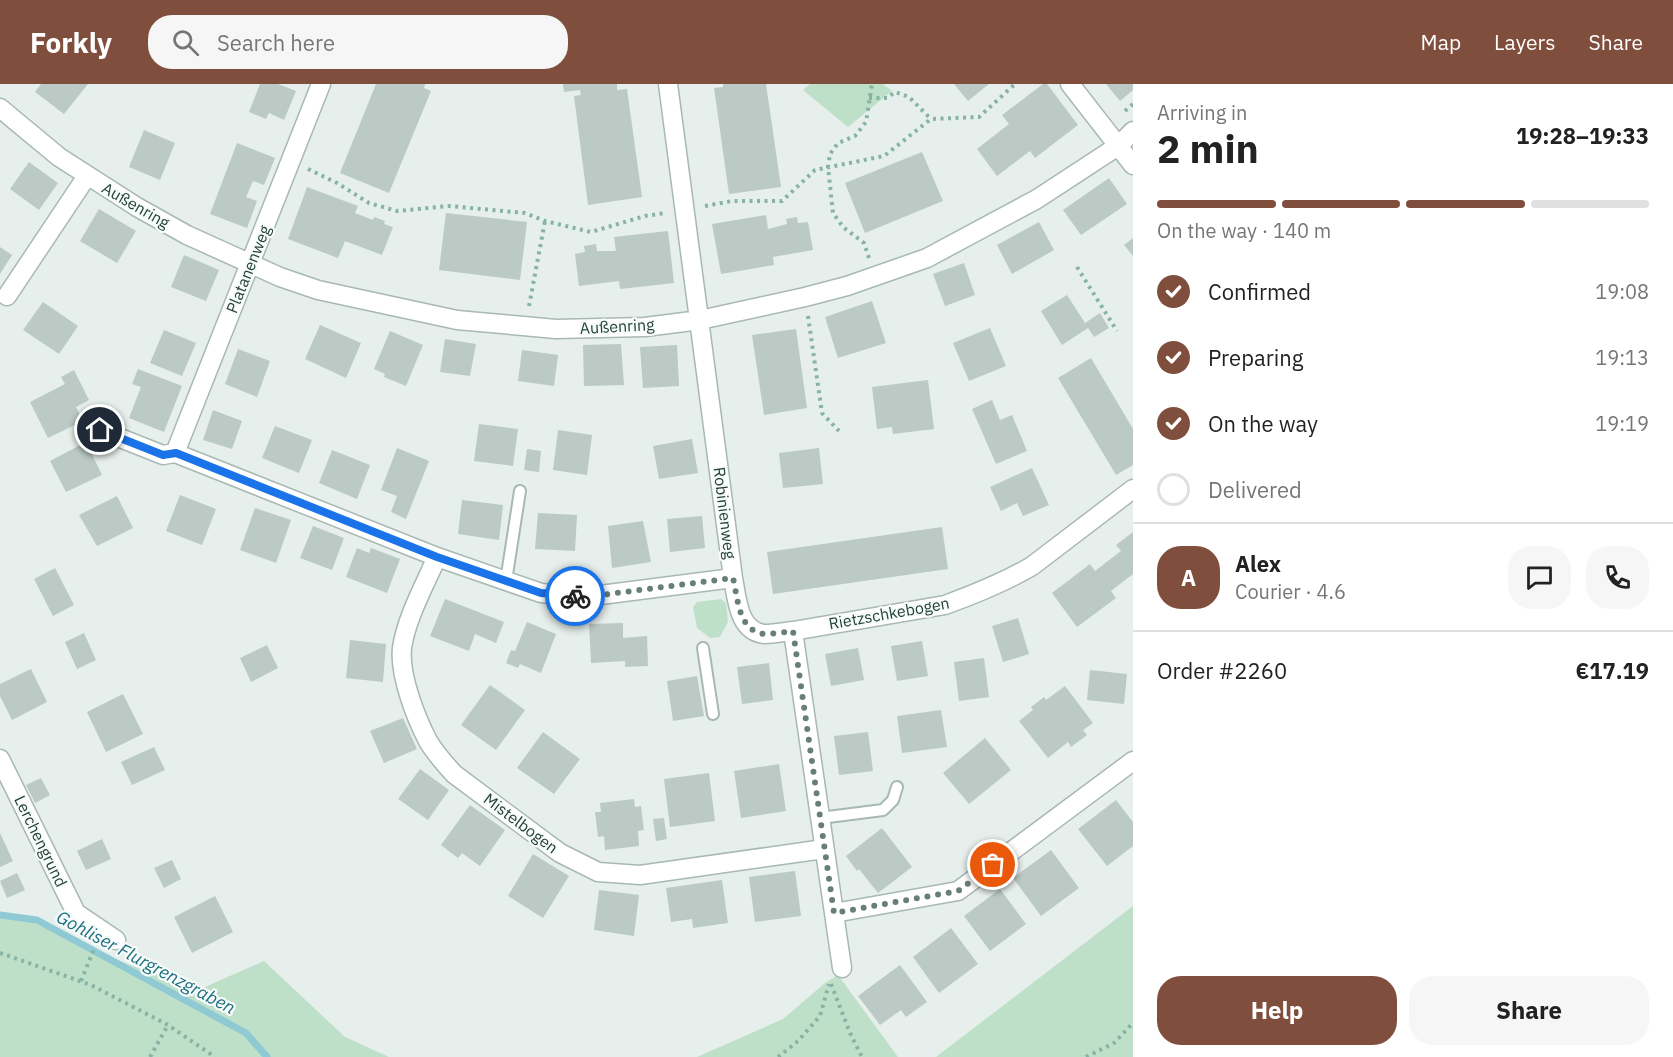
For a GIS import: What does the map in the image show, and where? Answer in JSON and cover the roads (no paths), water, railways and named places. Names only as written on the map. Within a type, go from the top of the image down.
[{"type":"street","name":"Platanenweg","points":[[176,453],[321,84]]},
{"type":"street","name":"Robinienweg","points":[[668,84],[733,578],[742,620],[750,630],[764,634],[793,631]]},
{"type":"street","points":[[1070,84],[1133,165]]},
{"type":"street","name":"Außenring","points":[[0,108],[59,157],[137,207],[188,235],[280,277],[318,290],[457,320],[556,329],[645,327],[700,320],[847,286],[927,258],[1037,199],[1118,146],[1133,131]]},
{"type":"street","name":"Außenring","points":[[8,296],[87,176]]},
{"type":"street","points":[[100,430],[163,455],[176,453],[437,557],[541,593],[585,597],[733,578]]},
{"type":"street","name":"Rietzschkebogen","points":[[793,631],[945,605],[983,591],[1032,566],[1133,489]]},
{"type":"street","name":"Mistelbogen","points":[[437,557],[406,631],[402,650],[404,673],[416,714],[428,741],[454,774],[560,853],[598,872],[640,875],[824,849]]},
{"type":"street","points":[[793,631],[842,968]]},
{"type":"street","name":"Lerchengrund","points":[[0,759],[76,913],[116,940]]},
{"type":"street","points":[[834,913],[958,891],[1133,761]]},
{"type":"lane","points":[[506,581],[520,492]]},
{"type":"lane","points":[[703,648],[713,714]]},
{"type":"lane","points":[[820,818],[883,810],[893,800],[897,787]]},
{"type":"waterway","name":"Gohliser Flurgrenzgraben","points":[[0,915],[37,920],[246,1033],[267,1057]]}]
